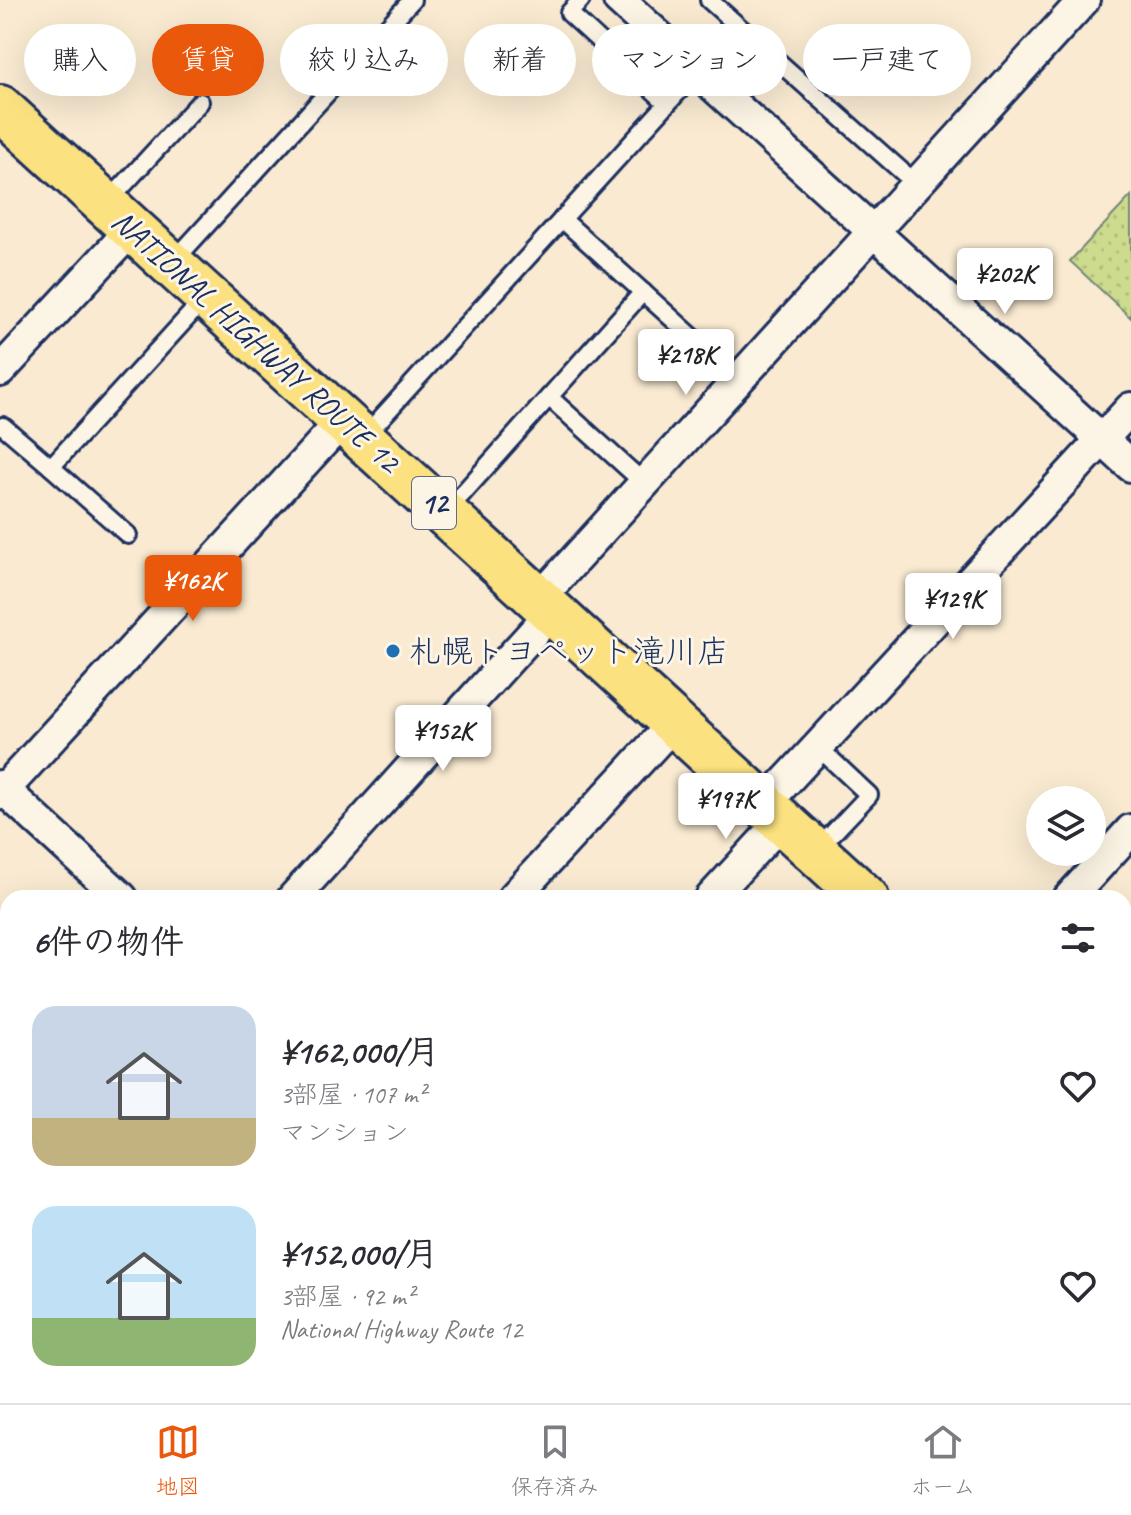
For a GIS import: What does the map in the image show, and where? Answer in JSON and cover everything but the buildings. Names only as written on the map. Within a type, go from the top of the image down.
[{"type":"highway","name":"NATIONAL HIGHWAY ROUTE 12","points":[[0,108],[857,890]]},
{"type":"street","points":[[619,0],[645,24]]},
{"type":"street","points":[[300,890],[546,606],[644,483],[1084,0]]},
{"type":"street","points":[[724,96],[1131,466]]},
{"type":"street","points":[[0,371],[119,216]]},
{"type":"street","points":[[717,890],[818,747],[1131,408]]},
{"type":"street","points":[[113,890],[1,790],[353,429]]},
{"type":"street","points":[[520,890],[674,723]]},
{"type":"street","points":[[1076,890],[1131,830]]},
{"type":"lane","points":[[171,264],[412,0]]},
{"type":"lane","points":[[581,0],[569,13],[667,103]]},
{"type":"lane","points":[[709,0],[916,184]]},
{"type":"lane","points":[[353,429],[562,219],[674,96]]},
{"type":"lane","points":[[119,216],[200,102]]},
{"type":"lane","points":[[562,219],[739,379]]},
{"type":"lane","points":[[445,513],[643,292]]},
{"type":"lane","points":[[51,467],[207,296]]},
{"type":"lane","points":[[549,397],[644,483]]},
{"type":"lane","points":[[3,426],[128,535]]},
{"type":"lane","points":[[815,852],[869,795],[818,747]]},
{"type":"green space","points":[[1131,196],[1131,318],[1070,261]]},
{"type":"place","name":"札幌トヨペット滝川店","points":[[393,651]]}]
